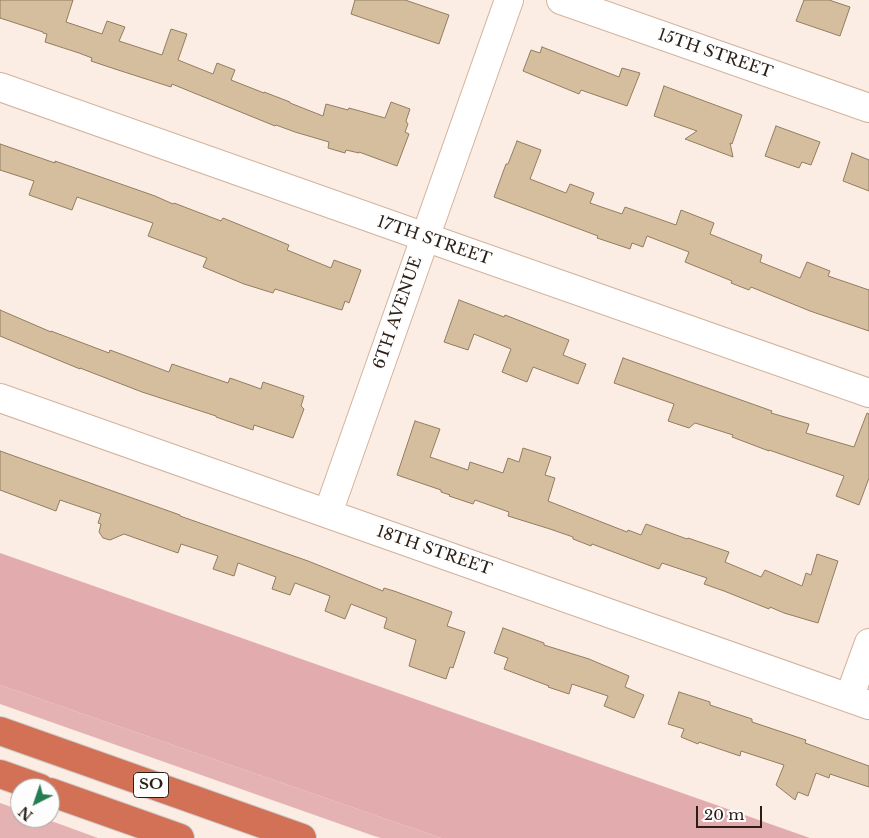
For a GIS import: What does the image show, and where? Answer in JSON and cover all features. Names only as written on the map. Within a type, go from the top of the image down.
[{"type":"highway","name":"SO","points":[[0,731],[302,838]]},
{"type":"highway","name":"SO","points":[[60,796],[180,838]]},
{"type":"street","name":"6TH AVENUE","points":[[328,514],[509,0]]},
{"type":"street","name":"15TH STREET","points":[[572,2],[869,108]]},
{"type":"street","name":"17TH STREET","points":[[0,87],[869,393]]},
{"type":"street","name":"18TH STREET","points":[[0,398],[859,701]]},
{"type":"street","points":[[859,701],[869,643]]},
{"type":"shaded area","points":[[0,553],[810,838],[441,838],[0,685]]},
{"type":"shaded area","points":[[0,685],[441,838],[381,838],[374,836],[0,704]]},
{"type":"shaded area","points":[[0,803],[10,806],[10,828],[60,828],[60,824],[98,838],[0,838]]},
{"type":"building","points":[[0,0],[73,0],[66,22],[102,34],[107,21],[125,27],[119,41],[162,55],[171,29],[187,34],[178,60],[213,74],[217,63],[235,70],[231,80],[323,116],[326,104],[385,118],[391,102],[410,109],[405,132],[409,134],[397,166],[359,152],[346,150],[345,153],[328,148],[329,142],[275,126],[172,84],[171,87],[118,70],[91,61],[92,58],[79,53],[45,42],[47,34],[0,18]]},
{"type":"building","points":[[355,0],[405,0],[449,15],[439,44],[351,14]]},
{"type":"building","points":[[804,0],[829,0],[850,7],[840,36],[796,21]]},
{"type":"building","points":[[542,47],[619,77],[622,68],[640,73],[627,106],[581,90],[579,94],[523,71],[531,50],[540,53]]},
{"type":"building","points":[[664,86],[742,115],[732,144],[730,143],[733,157],[685,139],[697,131],[654,116]]},
{"type":"building","points":[[776,126],[820,142],[811,165],[802,162],[799,168],[765,156]]},
{"type":"building","points":[[517,141],[541,150],[530,179],[566,193],[570,184],[594,193],[590,203],[622,214],[625,207],[676,225],[681,210],[714,223],[710,234],[762,255],[760,262],[800,278],[807,262],[830,271],[828,276],[869,290],[869,331],[810,311],[751,287],[749,290],[731,283],[732,281],[685,262],[689,252],[647,236],[643,247],[632,243],[630,249],[597,238],[598,236],[494,197]]},
{"type":"building","points":[[0,144],[55,163],[55,161],[221,221],[223,218],[289,245],[287,250],[331,268],[334,260],[361,270],[349,303],[345,301],[342,310],[275,289],[273,293],[244,284],[203,267],[207,258],[148,236],[153,223],[77,197],[72,210],[29,195],[34,181],[0,170]]},
{"type":"building","points":[[852,153],[869,160],[869,191],[843,181]]},
{"type":"building","points":[[459,300],[504,317],[505,315],[569,340],[563,355],[586,364],[578,384],[533,367],[527,382],[502,372],[511,349],[474,334],[468,350],[444,342]]},
{"type":"building","points":[[0,310],[51,332],[109,353],[110,350],[169,372],[172,364],[228,383],[230,378],[261,389],[263,382],[304,396],[301,406],[304,409],[293,438],[254,425],[253,430],[142,392],[0,336]]},
{"type":"building","points":[[623,358],[772,411],[771,413],[809,424],[806,433],[854,447],[867,413],[869,414],[869,478],[859,505],[836,496],[844,476],[769,451],[732,437],[733,435],[695,423],[689,428],[668,421],[674,404],[614,383]]},
{"type":"building","points":[[415,421],[440,429],[430,457],[468,470],[470,462],[503,473],[508,458],[519,462],[523,448],[551,457],[545,475],[555,478],[548,501],[627,532],[628,530],[641,535],[646,524],[729,552],[725,562],[761,577],[765,570],[802,586],[806,573],[811,575],[817,554],[838,561],[818,623],[770,607],[769,609],[704,584],[707,578],[662,563],[659,569],[592,544],[591,546],[573,539],[573,537],[508,516],[509,512],[475,500],[473,504],[449,496],[441,492],[441,490],[397,475]]},
{"type":"building","points":[[0,451],[308,561],[383,591],[384,588],[394,591],[452,612],[447,626],[465,632],[453,668],[450,667],[446,679],[409,666],[416,640],[384,628],[387,618],[351,604],[345,619],[325,611],[330,596],[295,583],[290,595],[272,589],[276,577],[238,563],[234,576],[213,569],[218,556],[181,544],[178,553],[124,534],[110,540],[103,538],[99,532],[101,524],[98,523],[101,514],[60,500],[56,511],[0,490]]},
{"type":"building","points":[[503,628],[544,643],[544,645],[589,659],[629,676],[625,687],[644,695],[634,718],[604,706],[608,696],[572,684],[569,694],[504,669],[508,658],[494,653]]},
{"type":"building","points":[[679,692],[710,702],[710,705],[752,719],[752,722],[806,740],[805,743],[869,766],[869,787],[830,774],[829,778],[816,773],[808,796],[798,792],[795,800],[776,785],[784,765],[741,751],[740,756],[681,737],[684,729],[668,724]]}]
